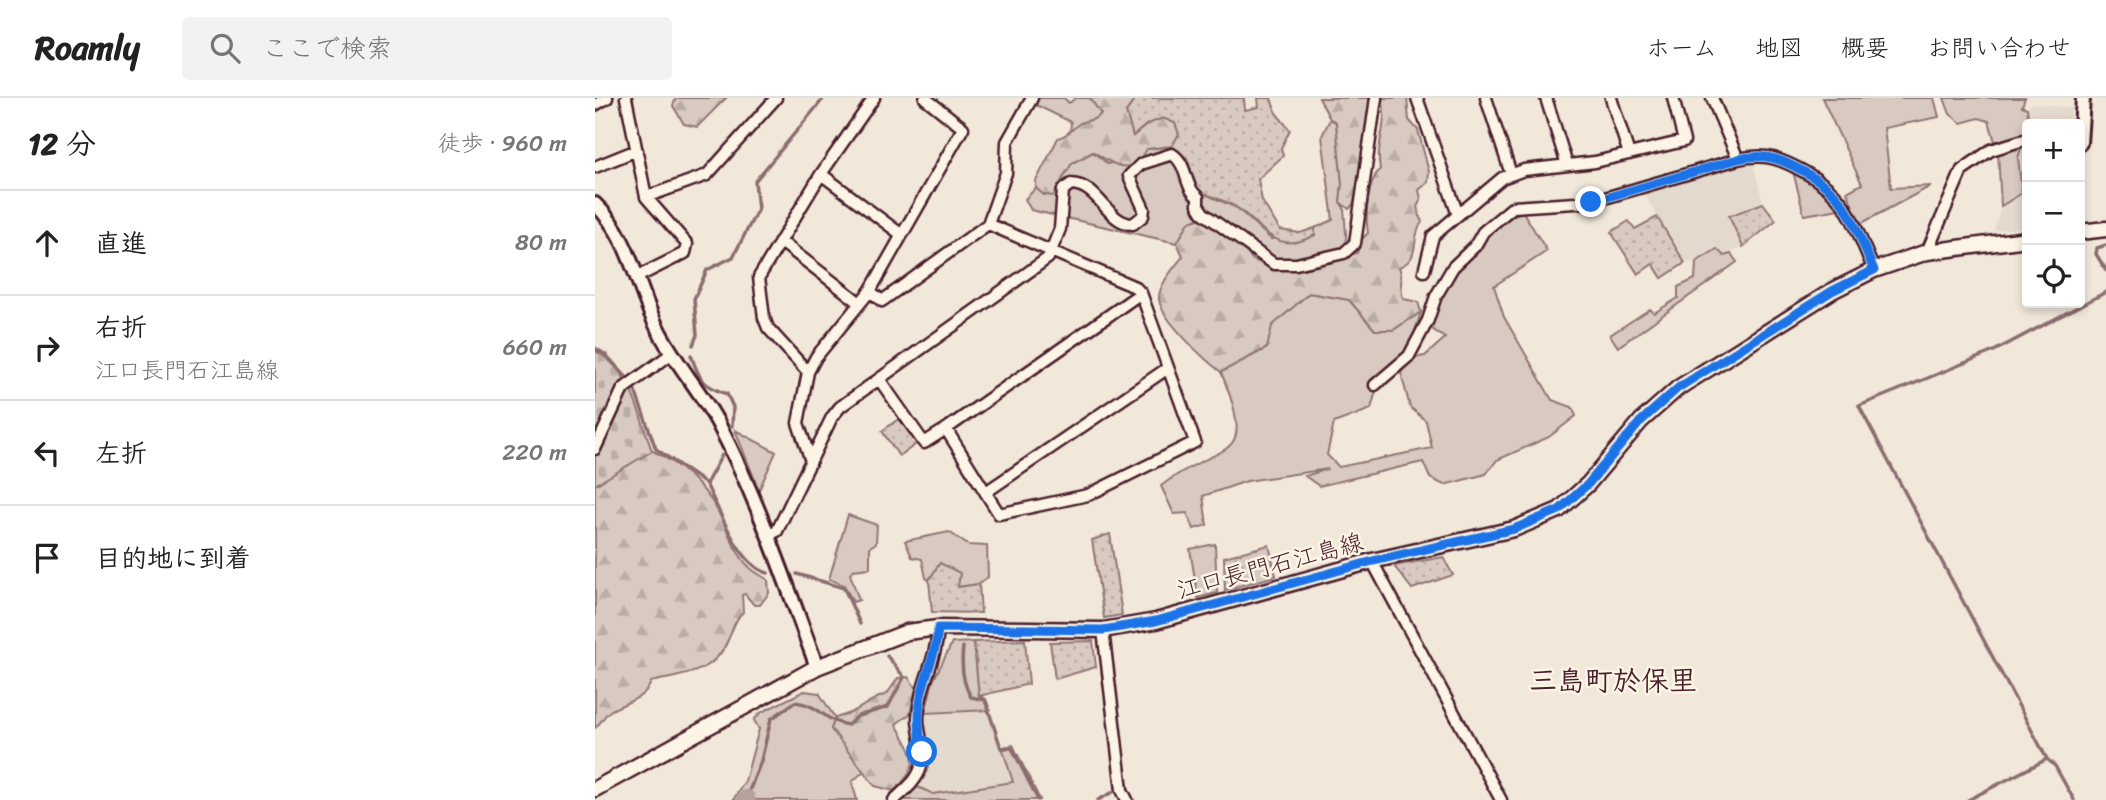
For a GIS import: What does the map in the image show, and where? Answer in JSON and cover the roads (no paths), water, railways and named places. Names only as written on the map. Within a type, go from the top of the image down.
[{"type":"main road","points":[[2085,231],[2106,229]]},
{"type":"main road","name":"江口長門石江島線","points":[[595,789],[817,667],[881,640],[938,628],[1103,630],[1156,621],[1373,561],[1514,529],[1559,510],[1588,484],[1641,421],[1678,388],[1832,291],[1874,270],[1927,252],[2022,240]]},
{"type":"street","points":[[595,106],[607,98]]},
{"type":"street","points":[[626,98],[646,197],[687,244],[685,253],[638,277]]},
{"type":"street","points":[[646,197],[707,175],[776,98]]},
{"type":"street","points":[[809,372],[768,328],[764,318],[759,277],[821,174],[874,98]]},
{"type":"street","points":[[811,461],[798,423],[809,372],[816,357],[870,291],[963,128],[925,98]]},
{"type":"street","points":[[870,291],[882,301],[988,225],[1006,173],[1007,142],[1032,98]]},
{"type":"street","points":[[768,536],[777,531],[832,417],[879,379],[1048,258],[1060,229],[1063,190],[1071,184],[1087,187],[1119,221],[1133,224],[1143,216],[1144,209],[1129,176],[1141,164],[1173,155],[1181,161],[1187,185],[1198,197],[1203,213],[1267,261],[1296,264],[1349,251],[1355,243],[1359,225],[1376,98]]},
{"type":"street","points":[[1417,98],[1458,215]]},
{"type":"street","points":[[1486,98],[1511,174]]},
{"type":"street","points":[[1546,98],[1567,165]]},
{"type":"street","points":[[1611,98],[1629,154]]},
{"type":"street","points":[[1424,271],[1433,236],[1490,186],[1511,174],[1629,154],[1685,139],[1673,98]]},
{"type":"street","points":[[1711,98],[1738,159]]},
{"type":"street","points":[[2082,119],[2083,98]]},
{"type":"street","points":[[1927,252],[1962,170],[1991,150],[2022,140]]},
{"type":"street","points":[[595,167],[637,150]]},
{"type":"street","points":[[1375,385],[1409,356],[1428,320],[1436,296],[1453,267],[1475,246],[1483,232],[1513,208],[1591,202],[1738,159],[1755,155],[1769,156],[1832,188],[1851,218],[1874,270]]},
{"type":"street","points":[[821,174],[902,235]]},
{"type":"street","points":[[595,204],[622,241],[650,313],[671,354],[718,422],[768,536],[817,667]]},
{"type":"street","points":[[946,429],[999,514],[1089,495],[1195,442],[1141,293],[1135,287],[988,225]]},
{"type":"street","points":[[780,241],[860,303]]},
{"type":"street","points":[[879,379],[924,443],[1141,293]]},
{"type":"street","points":[[595,449],[623,389],[671,354]]},
{"type":"street","points":[[986,492],[1168,368]]},
{"type":"street","points":[[1373,561],[1501,800]]},
{"type":"street","points":[[894,800],[912,784],[921,767],[918,719],[922,690],[937,649],[938,628]]},
{"type":"street","points":[[1103,630],[1122,789],[1127,800]]},
{"type":"waterway","points":[[693,345],[697,335],[694,299],[707,270],[733,257],[758,209],[755,181],[824,98]]},
{"type":"waterway","points":[[2106,245],[2097,248],[2096,254],[2106,270]]},
{"type":"waterway","points":[[2047,759],[1859,406],[1994,351],[2106,292]]},
{"type":"waterway","points":[[595,348],[606,355],[628,379]]},
{"type":"waterway","points":[[691,355],[703,380],[712,388],[727,394],[733,407],[732,426]]},
{"type":"waterway","points":[[634,388],[656,449],[706,484]]},
{"type":"waterway","points":[[722,455],[706,484],[739,548],[748,560],[768,573]]},
{"type":"waterway","points":[[797,574],[844,588],[860,624]]},
{"type":"waterway","points":[[963,647],[963,673],[968,691],[971,697],[985,700],[1001,748],[1012,748],[1038,800]]},
{"type":"waterway","points":[[746,799],[761,761],[771,719],[795,702],[811,706],[833,720],[848,725],[858,716],[888,707],[904,677],[887,656]]},
{"type":"waterway","points":[[1968,800],[2047,759],[2055,766],[2074,800]]},
{"type":"waterway","points":[[1098,800],[1117,790]]},
{"type":"district","name":"三島町於保里","points":[[1613,680]]}]
